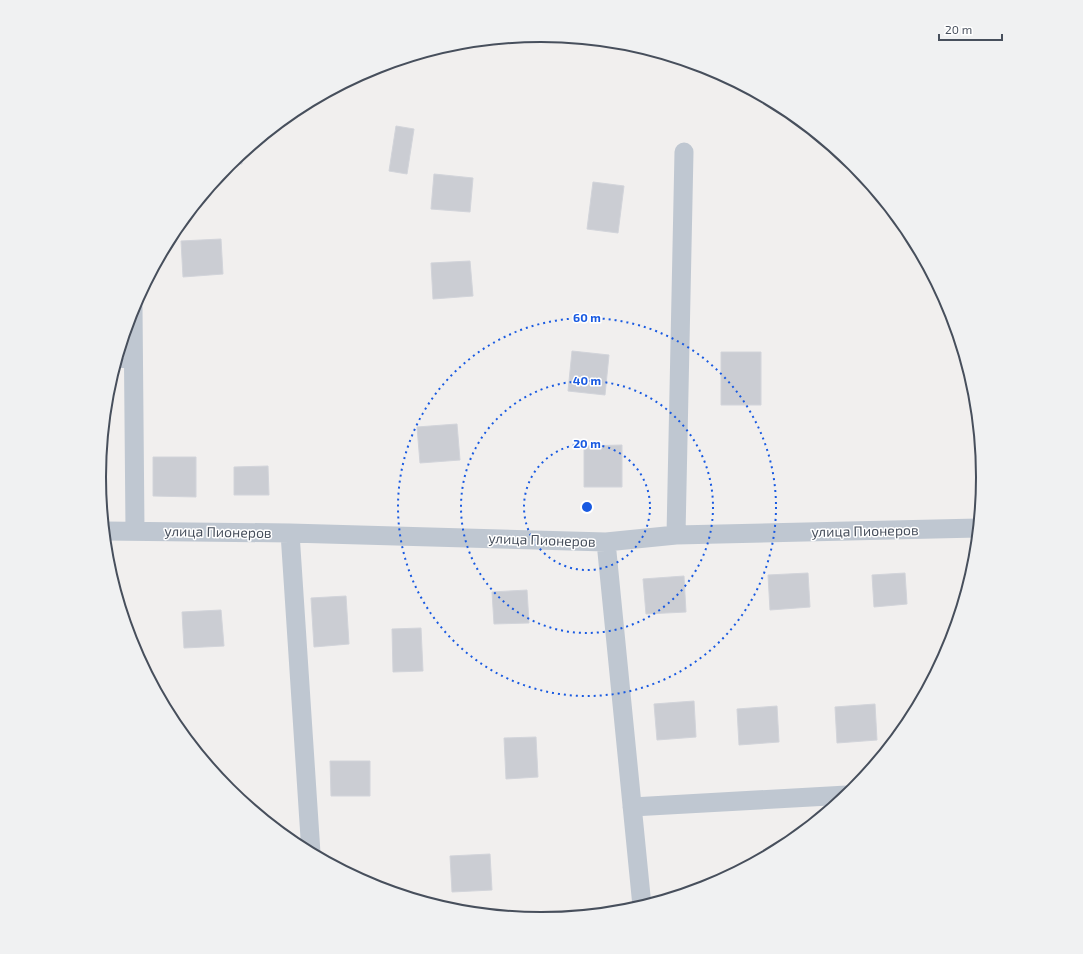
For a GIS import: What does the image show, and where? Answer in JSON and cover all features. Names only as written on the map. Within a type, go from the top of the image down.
[{"type":"street","points":[[676,536],[684,152]]},
{"type":"street","points":[[128,344],[125,363],[135,530]]},
{"type":"street","name":"улица Пионеров","points":[[110,530],[290,533],[606,542],[676,536],[974,528]]},
{"type":"street","points":[[290,533],[312,846]]},
{"type":"street","points":[[606,542],[641,900]]},
{"type":"street","points":[[632,807],[837,796]]},
{"type":"building","points":[[396,126],[414,129],[407,174],[389,171]]},
{"type":"building","points":[[434,174],[473,178],[470,212],[431,209]]},
{"type":"building","points":[[593,182],[624,186],[618,233],[587,229]]},
{"type":"building","points":[[221,239],[223,274],[183,277],[181,241]]},
{"type":"building","points":[[470,261],[473,296],[433,299],[431,263]]},
{"type":"building","points":[[572,351],[609,355],[605,395],[568,391]]},
{"type":"building","points":[[721,352],[761,352],[761,405],[721,405]]},
{"type":"building","points":[[457,424],[460,460],[420,463],[417,427]]},
{"type":"building","points":[[622,445],[622,487],[584,487],[584,446]]},
{"type":"building","points":[[153,457],[196,457],[196,497],[153,496]]},
{"type":"building","points":[[268,466],[269,495],[234,495],[234,467]]},
{"type":"building","points":[[808,573],[810,607],[770,610],[768,575]]},
{"type":"building","points":[[905,573],[907,604],[874,607],[872,575]]},
{"type":"building","points":[[684,576],[686,612],[646,614],[643,579]]},
{"type":"building","points":[[527,590],[529,623],[494,624],[492,592]]},
{"type":"building","points":[[346,596],[349,644],[314,647],[311,598]]},
{"type":"building","points":[[221,610],[224,646],[184,648],[182,612]]},
{"type":"building","points":[[421,628],[423,671],[393,672],[392,629]]},
{"type":"building","points":[[694,701],[696,737],[657,740],[654,704]]},
{"type":"building","points":[[875,704],[877,740],[837,743],[835,707]]},
{"type":"building","points":[[777,706],[779,742],[739,745],[737,709]]},
{"type":"building","points":[[536,737],[538,777],[506,779],[504,738]]},
{"type":"building","points":[[330,761],[370,761],[370,796],[331,796]]},
{"type":"building","points":[[490,854],[492,890],[452,892],[450,856]]}]
